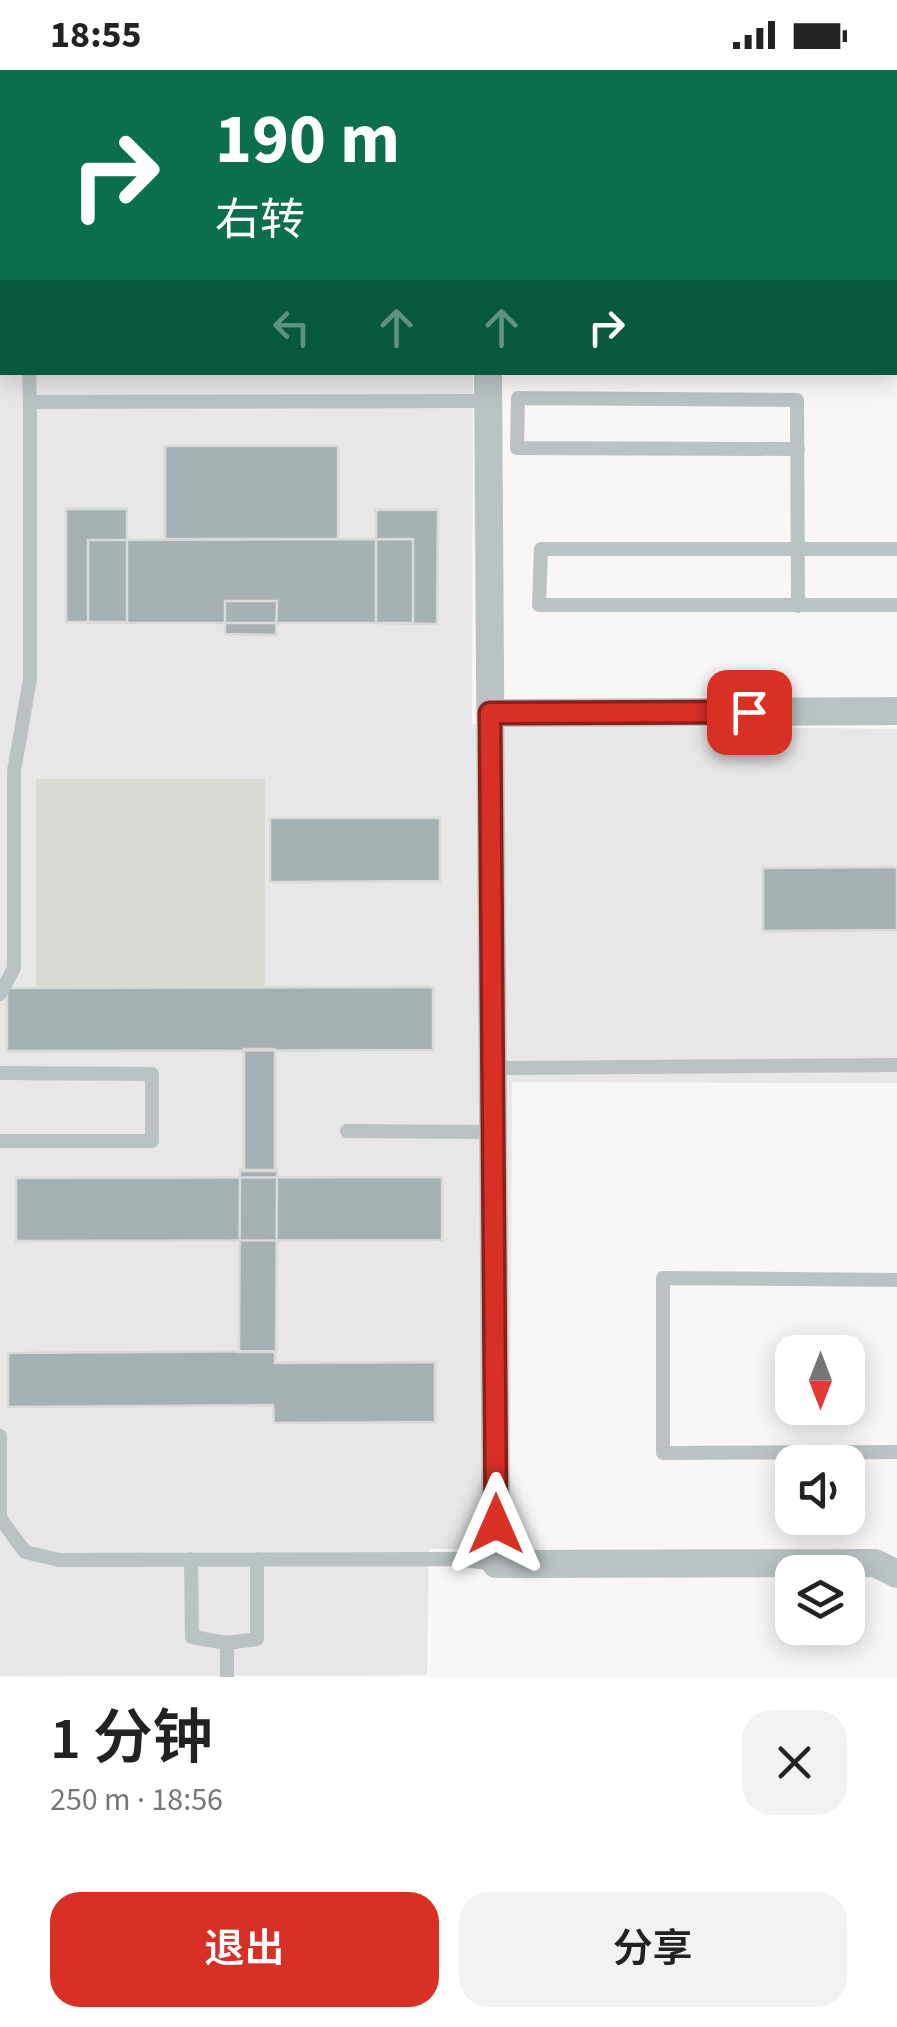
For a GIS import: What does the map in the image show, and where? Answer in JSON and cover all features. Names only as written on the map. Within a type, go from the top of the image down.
[{"type":"street","points":[[488,375],[496,1564],[875,1563],[897,1574]]},
{"type":"street","points":[[490,713],[897,711]]},
{"type":"lane","points":[[0,994],[14,968],[14,771],[30,679],[29,375]]},
{"type":"lane","points":[[798,450],[517,448],[518,398],[797,400],[798,450],[798,606]]},
{"type":"lane","points":[[30,402],[488,401]]},
{"type":"lane","points":[[897,549],[540,549],[540,605],[897,605]]},
{"type":"lane","points":[[492,1068],[897,1065]]},
{"type":"lane","points":[[0,1073],[152,1074],[152,1142],[0,1141]]},
{"type":"lane","points":[[347,1131],[493,1132]]},
{"type":"lane","points":[[897,1280],[663,1278],[662,1452],[897,1452]]},
{"type":"lane","points":[[0,1436],[0,1518],[26,1552],[59,1560],[456,1559],[496,1564]]},
{"type":"lane","points":[[191,1558],[192,1637],[227,1644],[257,1639],[257,1559]]},
{"type":"lane","points":[[226,1677],[227,1644]]},
{"type":"shaded area","points":[[0,375],[473,375],[472,724],[897,729],[897,1083],[512,1082],[510,1549],[429,1549],[427,1675],[0,1676]]},
{"type":"shaded area","points":[[36,779],[265,779],[265,988],[36,988]]},
{"type":"building","points":[[165,446],[338,446],[338,539],[165,539]]},
{"type":"building","points":[[66,509],[127,509],[127,622],[66,622]]},
{"type":"building","points":[[376,510],[438,510],[437,624],[376,623]]},
{"type":"building","points":[[413,539],[413,623],[88,623],[88,540]]},
{"type":"building","points":[[225,601],[277,601],[276,635],[225,634]]},
{"type":"building","points":[[270,818],[440,818],[440,881],[270,882]]},
{"type":"building","points":[[897,867],[897,930],[763,931],[763,868]]},
{"type":"building","points":[[433,987],[433,1050],[7,1051],[7,988]]},
{"type":"building","points":[[244,1049],[275,1049],[275,1171],[244,1171]]},
{"type":"building","points":[[240,1170],[277,1170],[276,1352],[239,1352]]},
{"type":"building","points":[[442,1177],[442,1240],[16,1241],[16,1178]]},
{"type":"building","points":[[275,1351],[275,1363],[435,1362],[435,1422],[274,1423],[273,1405],[8,1407],[8,1353]]},
{"type":"route","points":[[496,1524],[490,713],[749,712]]}]
